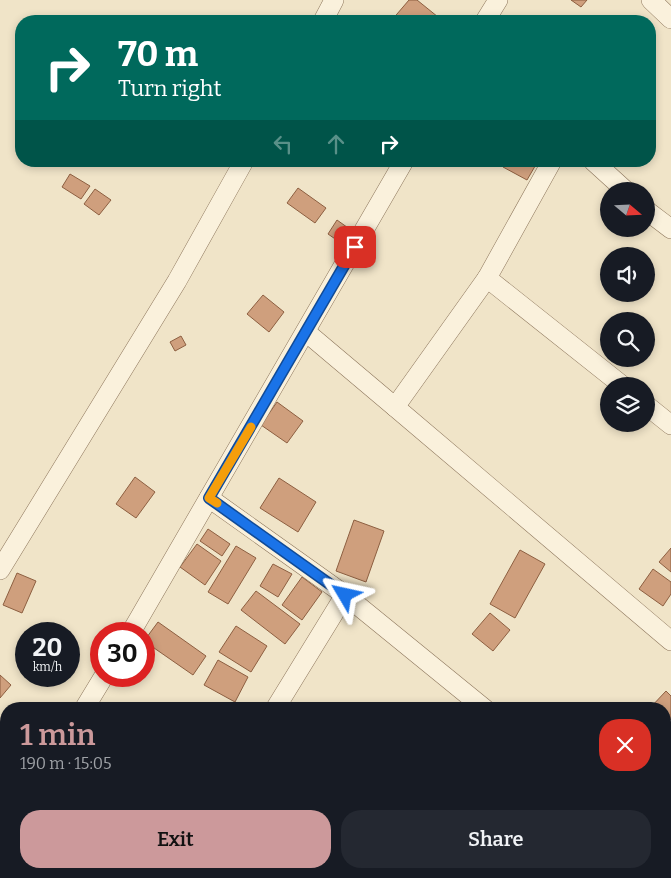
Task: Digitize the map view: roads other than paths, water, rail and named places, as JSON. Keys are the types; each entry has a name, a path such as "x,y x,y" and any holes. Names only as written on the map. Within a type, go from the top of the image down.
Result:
{"street":[{"path":"325,15 334,0"},
{"path":"489,15 498,0"},
{"path":"651,0 671,19"},
{"path":"0,570 177,281 241,167"},
{"path":"137,622 401,167"},
{"path":"396,407 487,278 549,167"},
{"path":"600,167 616,182"},
{"path":"655,217 671,229"},
{"path":"487,278 612,377"},
{"path":"306,332 671,641"},
{"path":"655,412 671,425"},
{"path":"209,498 345,595 476,702"},
{"path":"279,702 345,595"},
{"path":"88,702 97,687"}]}
